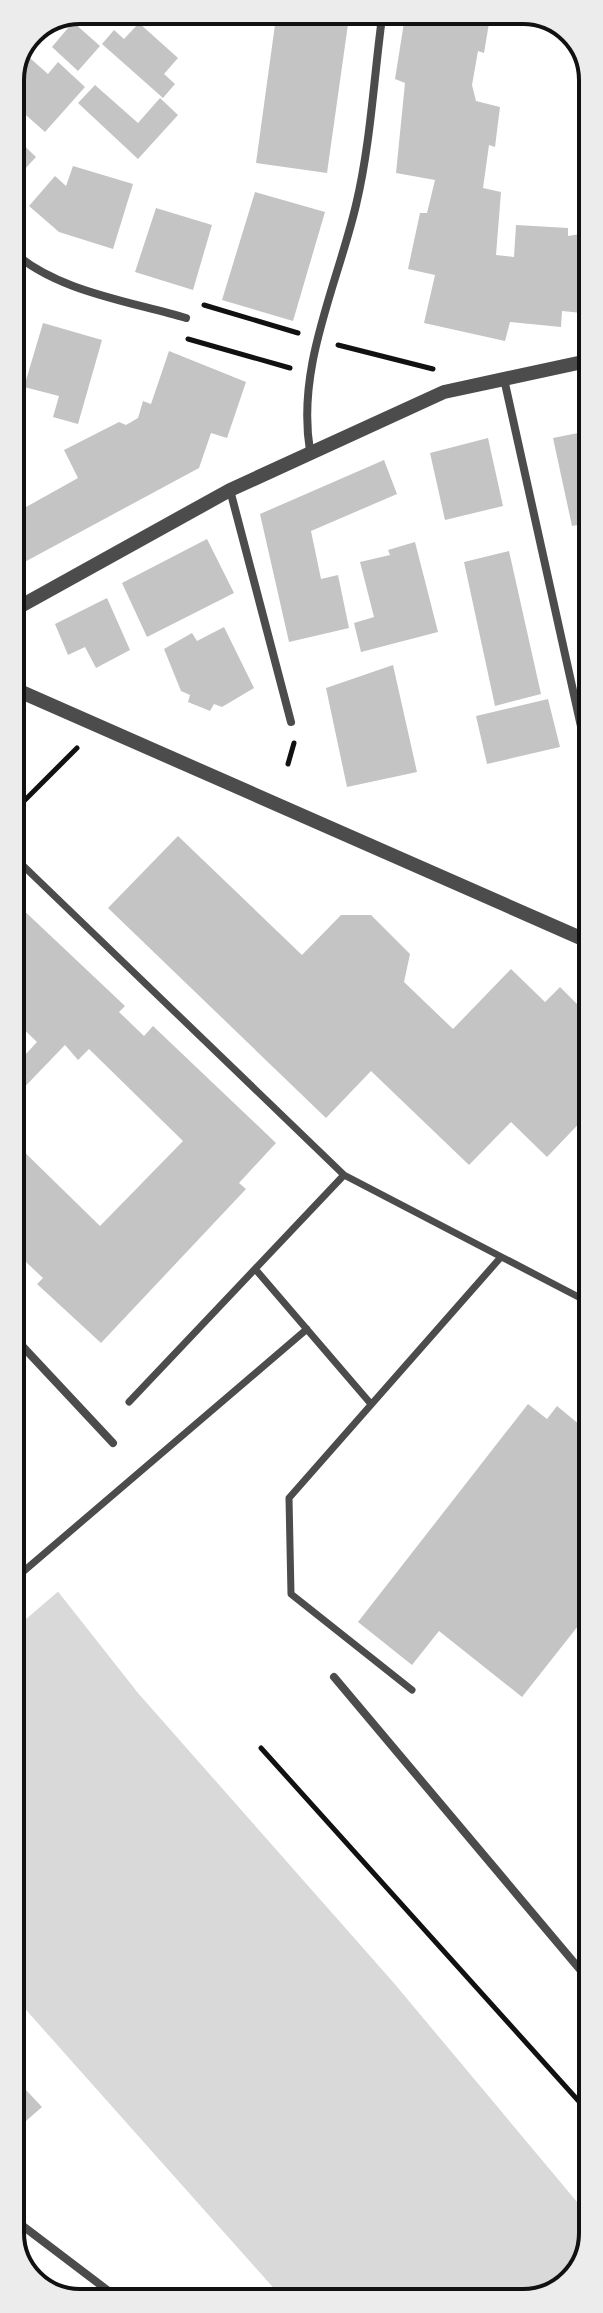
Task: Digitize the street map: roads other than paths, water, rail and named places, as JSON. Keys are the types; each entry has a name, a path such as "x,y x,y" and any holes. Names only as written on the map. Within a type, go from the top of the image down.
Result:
{"street":[{"path":"310,451 305,422 307,387 357,203 381,24"},
{"path":"24,262 50,277 186,318"},
{"path":"24,604 230,490 444,392 579,363"},
{"path":"503,378 579,718"},
{"path":"230,490 291,722"},
{"path":"24,693 579,937"},
{"path":"24,867 344,1175 579,1297"},
{"path":"129,1402 344,1175"},
{"path":"412,1690 291,1594 289,1498 501,1257"},
{"path":"256,1270 371,1404"},
{"path":"24,1571 307,1329"},
{"path":"24,1348 113,1443"},
{"path":"334,1677 579,1968"},
{"path":"24,2227 106,2289"}]}
